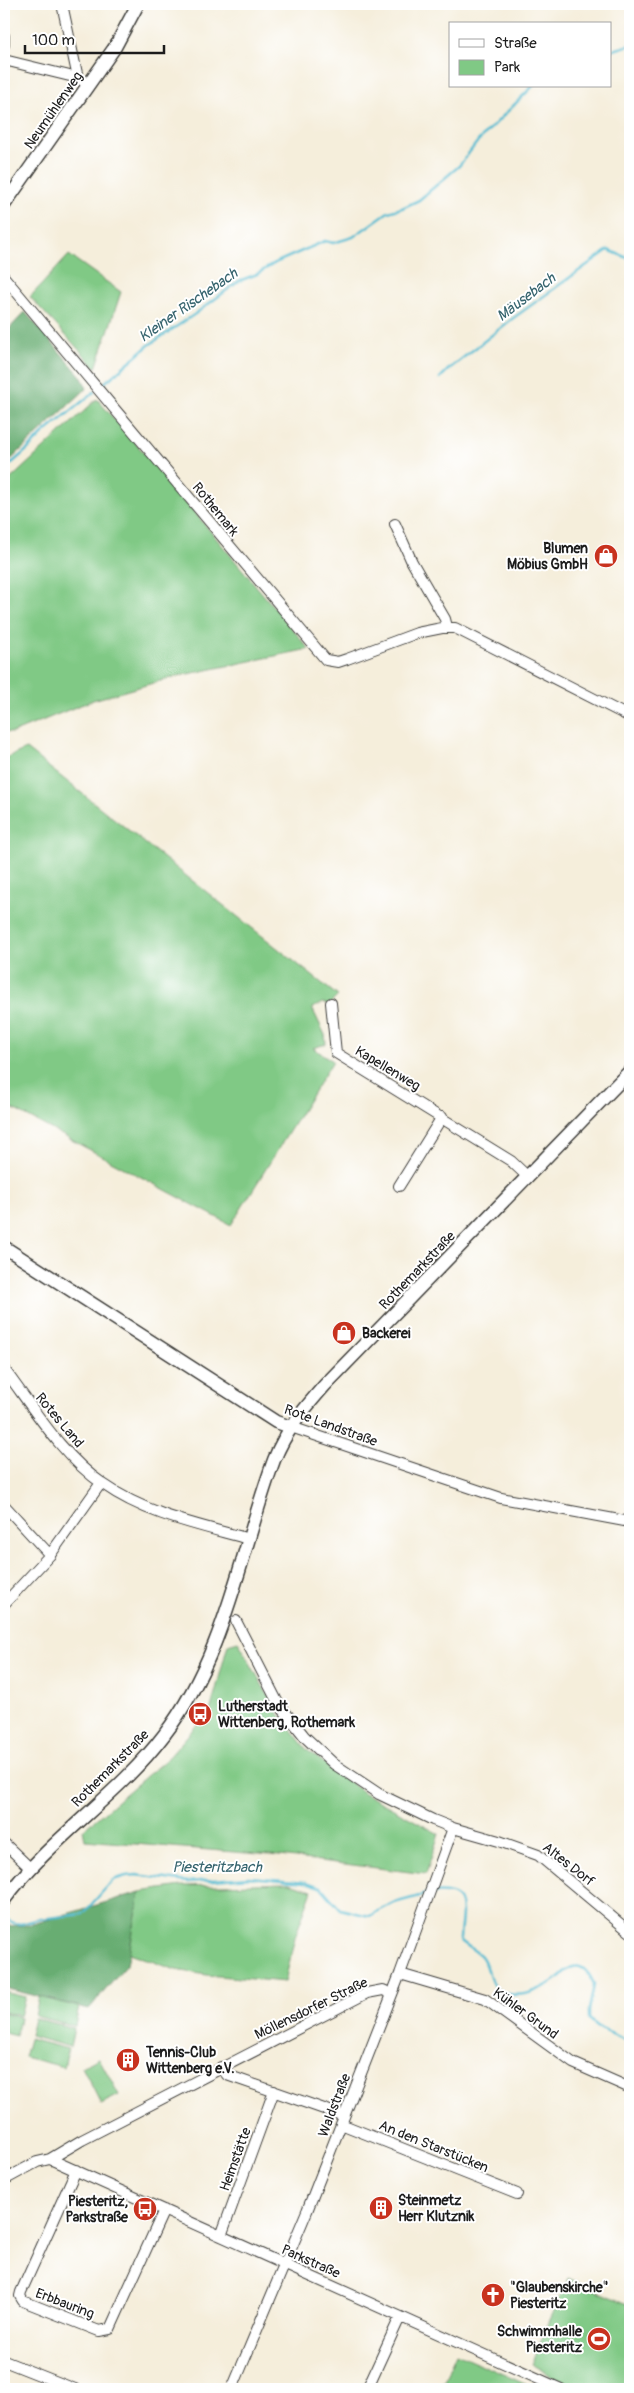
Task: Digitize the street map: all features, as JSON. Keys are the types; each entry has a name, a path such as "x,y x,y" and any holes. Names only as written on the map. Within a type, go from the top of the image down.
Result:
{"street":[{"path":"62,4 84,82"},
{"name":"Neumühlenweg","path":"4,205 84,82 122,36 138,4"},
{"path":"4,36 4,46"},
{"path":"4,60 84,82"},
{"name":"Rothemark","path":"4,277 254,578 326,660 338,662 347,660 417,633 447,627"},
{"path":"395,524 412,562 445,620 447,627 455,628 630,717"},
{"name":"Kapellenweg","path":"331,1003 336,1053 517,1165 528,1177"},
{"name":"Rothemarkstraße","path":"4,1900 30,1868 144,1759 184,1707 215,1647 274,1460 290,1427 325,1386 630,1071"},
{"path":"399,1186 442,1117"},
{"name":"Rote Landstraße","path":"4,1247 276,1422 501,1498 630,1522"},
{"name":"Rotes Land","path":"4,1370 56,1438 101,1483"},
{"path":"4,1604 50,1555 101,1483 169,1517 249,1539"},
{"path":"4,1505 33,1539 50,1555"},
{"path":"236,1621 272,1694 290,1720 317,1750 361,1784 453,1828"},
{"name":"Waldstraße","path":"232,2389 285,2265 343,2120 400,1974 453,1828"},
{"name":"Altes Dorf","path":"453,1828 514,1846 545,1859 630,1932"},
{"path":"4,1843 30,1868"},
{"name":"Kühler Grund","path":"400,1974 485,1999 573,2063 630,2088"},
{"name":"Möllensdorfer Straße","path":"4,2180 37,2162 50,2160 76,2143 367,1993 383,1990 392,1994"},
{"path":"221,2067 227,2075 274,2091 343,2120"},
{"name":"Heimstätte","path":"221,2236 274,2091"},
{"name":"An den Starstücken","path":"343,2120 517,2194"},
{"name":"Parkstraße","path":"50,2160 76,2170 561,2389"},
{"name":"Erbbauring","path":"76,2170 21,2292 20,2296 23,2301 99,2331 110,2329 164,2210"},
{"path":"367,2389 400,2316"},
{"path":"4,2361 54,2385 74,2389"}],"green space":[{"path":"69,255 121,292 96,368 30,297"},
{"path":"25,312 81,376 87,388 4,466 4,334"},
{"path":"97,399 309,649 178,676 93,700 12,733 4,732 4,485"},
{"path":"26,749 338,996 329,1005 323,1003 312,1008 325,1035 326,1044 313,1048 333,1061 231,1225 4,1104 4,759"},
{"path":"238,1641 276,1710 307,1750 364,1793 439,1834 426,1874 271,1855 85,1840 83,1830 170,1756 211,1708 228,1644"},
{"path":"289,1883 312,1890 295,1937 285,1982 207,1975 176,1970 129,1953 140,1892 182,1886"},
{"path":"140,1892 127,1965 89,2009 4,1988 4,1926 30,1925"},
{"path":"4,1992 25,1997 20,2016 4,2012"},
{"path":"39,1997 79,2007 75,2026 35,2016"},
{"path":"4,2013 20,2018 16,2036 4,2033"},
{"path":"34,2018 74,2028 70,2047 30,2036"},
{"path":"29,2039 68,2049 64,2067 24,2057"},
{"path":"99,2058 119,2095 101,2104 82,2067"},
{"path":"568,2278 630,2305 630,2389 581,2389 557,2379 531,2364"},
{"path":"456,2353 536,2389 440,2389"}],"waterway":[{"name":"Kleiner Rischebach","path":"612,50 630,45"},
{"name":"Kleiner Rischebach","path":"102,385 149,345 239,281 325,241 333,243 353,237 388,212 419,200 459,166 478,141 531,88"},
{"name":"Mäusebach","path":"440,378 512,319 608,250 630,259"},
{"name":"Kleiner Rischebach","path":"4,470 44,433 94,392"},
{"name":"Piesteritzbach","path":"4,1918 21,1924 40,1919 83,1914 113,1880 137,1875 188,1882 249,1877 306,1882 321,1887 340,1909 369,1916 394,1903 427,1894"},
{"name":"Piesteritzbach","path":"432,1893 445,1893 454,1895 459,1899 462,1913 460,1940 481,1956 495,1987 511,1995 525,1994 552,1982 566,1970 580,1967 589,1975 594,1985 589,2019 601,2029 630,2042"}],"place":[{"name":"Blumen Möbius GmbH","path":"606,556"},
{"name":"Backerei","path":"344,1333"},
{"name":"Lutherstadt Wittenberg, Rothemark","path":"200,1714"},
{"name":"Tennis-Club Wittenberg e.V.","path":"128,2060"},
{"name":"Steinmetz Herr Klutznik","path":"381,2208"},
{"name":"Piesteritz, Parkstraße","path":"145,2209"},
{"name":"\"Glaubenskirche\" Piesteritz","path":"493,2295"},
{"name":"Schwimmhalle Piesteritz","path":"599,2339"}]}
